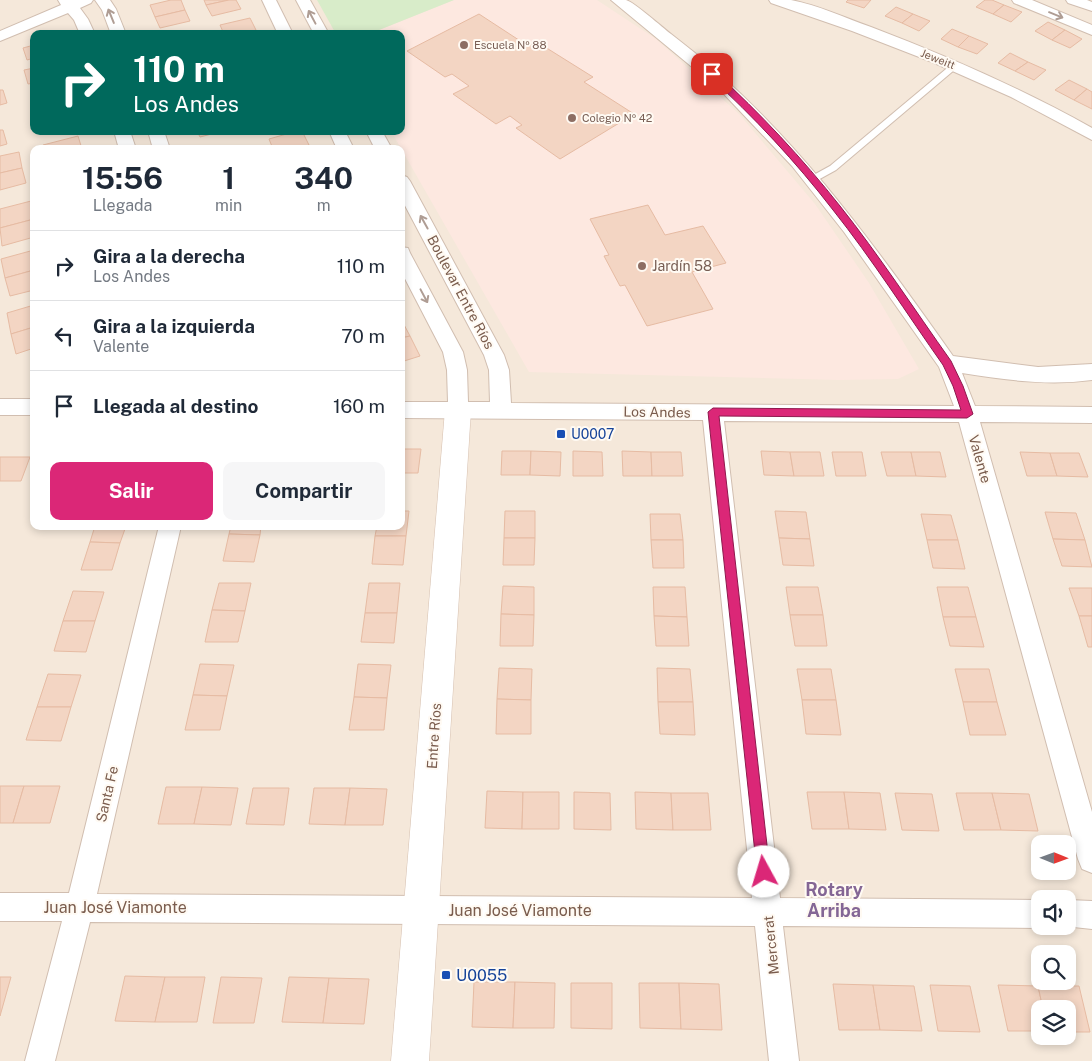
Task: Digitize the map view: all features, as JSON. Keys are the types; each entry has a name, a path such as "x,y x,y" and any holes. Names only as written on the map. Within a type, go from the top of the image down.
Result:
{"street":[{"path":"0,36 67,3 86,0"},
{"path":"102,0 108,8 116,30"},
{"path":"268,0 284,30"},
{"path":"303,0 320,30"},
{"name":"Valente","path":"618,0 712,74 741,100 813,179 837,208 947,363 958,386 967,414 1092,859"},
{"name":"Jeweitt","path":"776,0 833,19 955,66 1029,100 1092,136"},
{"path":"1019,0 1092,30"},
{"path":"1073,0 1092,7"},
{"path":"67,3 81,19 86,30"},
{"name":"Boulevar Entre Ríos","path":"405,188 494,356 499,370 501,410"},
{"path":"405,261 453,352 457,370 458,410"},
{"path":"947,363 1033,376 1063,376 1092,372"},
{"path":"0,407 30,407"},
{"name":"Los Andes","path":"405,410 1092,415"},
{"name":"Entre Ríos","path":"410,1061 458,410"},
{"name":"Mercerat","path":"713,412 784,1061"},
{"name":"Santa Fe","path":"40,1061 80,907 169,530"},
{"name":"Juan José Viamonte","path":"0,907 1031,914"},
{"path":"1076,914 1092,915"}],"lane":[{"path":"813,179 833,168 955,66"}],"shaded area":[{"path":"0,0 1092,0 1092,1061 0,1061"},
{"path":"454,0 597,0 656,39 739,114 815,204 869,283 919,369 898,379 839,380 529,372 405,155 405,145 399,145 393,135 405,135 405,30 379,30"}],"green space":[{"path":"317,0 454,0 379,30 334,30"}],"building":[{"path":"171,0 181,0 185,10 155,17 150,5"},
{"path":"204,0 229,0 206,5"},
{"path":"236,0 241,9 212,16 206,5"},
{"path":"848,0 871,0 864,8 846,2"},
{"path":"985,0 992,0 1004,5 993,14 976,7"},
{"path":"1004,5 1022,12 1011,22 993,14"},
{"path":"896,7 913,14 902,23 885,16"},
{"path":"185,10 190,21 160,28 155,17"},
{"path":"479,14 528,46 537,42 593,77 584,82 634,114 560,159 516,128 522,125 510,116 496,124 453,94 469,86 452,74 445,77 407,51"},
{"path":"913,14 930,21 919,31 902,23"},
{"path":"250,18 256,30 222,30 220,25"},
{"path":"1048,22 1065,30 1052,40 1035,31"},
{"path":"952,29 969,36 958,47 941,39"},
{"path":"1065,30 1082,39 1070,48 1052,40"},
{"path":"969,36 988,44 977,54 958,47"},
{"path":"30,46 30,59 27,60 23,48"},
{"path":"1010,53 1028,62 1015,71 998,63"},
{"path":"1028,62 1046,70 1034,80 1015,71"},
{"path":"30,69 30,84 28,84 24,70"},
{"path":"1069,80 1087,89 1074,100 1055,90"},
{"path":"1087,89 1092,92 1092,109 1074,100"},
{"path":"0,90 3,90 7,103 0,105"},
{"path":"0,130 3,130 7,144 0,146"},
{"path":"283,135 304,135 309,145 271,145 269,139"},
{"path":"78,136 81,145 43,145"},
{"path":"19,152 22,168 0,173 0,156"},
{"path":"22,168 26,183 0,190 0,173"},
{"path":"30,201 30,220 0,228 0,209"},
{"path":"648,205 665,235 703,226 726,263 692,272 713,309 647,326 625,285 620,286 604,256 609,255 590,219"},
{"path":"30,220 30,238 2,246 0,228"},
{"path":"30,251 30,271 5,278 1,259"},
{"path":"30,271 30,291 10,296 5,278"},
{"path":"30,306 30,328 11,334 7,313"},
{"path":"405,327 410,336 405,337"},
{"path":"30,328 30,349 16,354 11,334"},
{"path":"410,336 420,356 405,361 405,337"},
{"path":"405,449 421,449 418,473 405,473"},
{"path":"502,451 531,451 530,475 501,475"},
{"path":"531,451 561,452 560,476 530,475"},
{"path":"573,451 602,452 603,476 573,476"},
{"path":"622,451 651,452 652,476 623,476"},
{"path":"761,451 790,452 794,476 764,475"},
{"path":"651,452 681,452 683,476 652,476"},
{"path":"790,452 820,452 824,476 794,476"},
{"path":"832,452 862,452 866,476 836,476"},
{"path":"881,452 911,452 916,476 887,476"},
{"path":"911,452 940,452 946,477 916,476"},
{"path":"1020,452 1050,453 1057,476 1027,476"},
{"path":"1050,453 1079,453 1088,477 1057,476"},
{"path":"0,457 30,457 21,481 0,481"},
{"path":"405,511 409,511 406,536 375,536 376,530 405,530"},
{"path":"505,511 535,511 535,538 504,538"},
{"path":"775,511 806,512 810,539 779,538"},
{"path":"1045,512 1076,513 1085,540 1053,539"},
{"path":"650,514 680,514 683,540 651,540"},
{"path":"921,514 951,515 958,540 927,540"},
{"path":"94,530 125,530 120,543 90,542"},
{"path":"230,530 261,530 260,535 229,534"},
{"path":"229,534 260,535 254,562 223,561"},
{"path":"375,536 406,536 403,565 372,564"},
{"path":"504,538 535,538 534,565 503,565"},
{"path":"779,538 810,539 814,566 783,565"},
{"path":"1053,539 1085,540 1092,567 1062,566"},
{"path":"651,540 683,540 684,568 653,568"},
{"path":"927,540 958,540 965,569 933,568"},
{"path":"90,542 120,543 112,570 81,570"},
{"path":"219,583 251,583 245,611 212,610"},
{"path":"369,583 400,583 397,613 365,613"},
{"path":"503,586 534,587 534,615 501,614"},
{"path":"653,587 685,587 687,617 654,616"},
{"path":"786,587 818,587 823,615 790,615"},
{"path":"937,587 968,587 976,617 943,617"},
{"path":"1069,588 1092,588 1092,616 1079,616"},
{"path":"73,591 104,592 95,621 63,621"},
{"path":"212,610 245,611 238,642 205,642"},
{"path":"365,613 397,613 394,643 361,642"},
{"path":"501,614 534,615 533,646 500,646"},
{"path":"790,615 823,615 827,646 795,646"},
{"path":"654,616 687,617 689,646 656,646"},
{"path":"1079,616 1092,616 1092,647 1088,647"},
{"path":"943,617 976,617 984,647 950,646"},
{"path":"63,621 95,621 86,652 54,651"},
{"path":"200,664 234,665 227,696 193,695"},
{"path":"358,664 391,665 387,698 354,697"},
{"path":"499,668 532,669 531,700 497,699"},
{"path":"657,668 690,669 693,702 658,702"},
{"path":"797,669 831,669 836,700 802,700"},
{"path":"955,669 989,669 997,702 963,702"},
{"path":"48,674 81,675 71,707 37,707"},
{"path":"193,695 227,696 220,730 185,730"},
{"path":"354,697 387,698 384,730 349,730"},
{"path":"497,699 531,700 531,734 496,734"},
{"path":"802,700 836,700 841,735 806,734"},
{"path":"658,702 693,702 695,735 660,734"},
{"path":"963,702 997,702 1006,735 970,735"},
{"path":"37,707 71,707 61,741 26,740"},
{"path":"0,786 24,786 13,823 0,823"},
{"path":"24,786 60,786 50,823 13,823"},
{"path":"166,787 202,787 194,824 158,824"},
{"path":"202,787 238,788 231,825 194,824"},
{"path":"253,788 289,788 284,825 246,824"},
{"path":"314,788 350,788 345,825 309,824"},
{"path":"350,788 387,789 383,825 345,825"},
{"path":"487,791 523,792 522,829 485,828"},
{"path":"523,792 559,792 559,829 522,829"},
{"path":"574,792 610,793 611,830 574,829"},
{"path":"635,792 671,793 673,830 636,829"},
{"path":"807,792 844,792 849,829 812,829"},
{"path":"844,792 880,793 886,830 849,829"},
{"path":"671,793 708,793 711,830 673,830"},
{"path":"895,793 932,794 939,831 902,830"},
{"path":"956,793 992,793 1001,830 964,830"},
{"path":"992,793 1029,794 1038,831 1001,830"},
{"path":"125,976 165,977 155,1022 115,1021"},
{"path":"0,977 11,977 0,1016"},
{"path":"165,977 205,977 197,1022 155,1022"},
{"path":"221,977 262,978 254,1023 213,1023"},
{"path":"289,977 329,978 323,1023 282,1022"},
{"path":"329,978 369,979 364,1024 323,1023"},
{"path":"474,982 515,982 513,1028 472,1027"},
{"path":"515,982 555,983 554,1028 513,1028"},
{"path":"571,983 612,983 612,1029 571,1028"},
{"path":"639,983 679,983 681,1029 640,1028"},
{"path":"679,983 719,984 722,1030 681,1029"},
{"path":"833,984 873,985 880,1030 839,1030"},
{"path":"873,985 914,986 922,1031 880,1030"},
{"path":"930,985 970,986 980,1032 938,1031"},
{"path":"998,985 1031,986 1031,990 1039,990 1041,1000 1031,1000 1031,1031 1008,1031"},
{"path":"1076,986 1079,986 1090,1032 1076,1032 1076,1000 1041,1000 1039,990 1076,990"}],"place":[{"name":"Escuela Nº 88","path":"464,45"},
{"name":"Colegio Nº 42","path":"572,118"},
{"name":"Jardín 58","path":"642,266"},
{"name":"U0007","path":"561,434"},
{"name":"U0055","path":"446,975"}],"district":[{"name":"Rotary Arriba","path":"834,900"}],"route":[{"path":"712,74 741,100 776,136 837,208 947,363 958,386 967,414 713,412 764,872"}]}
